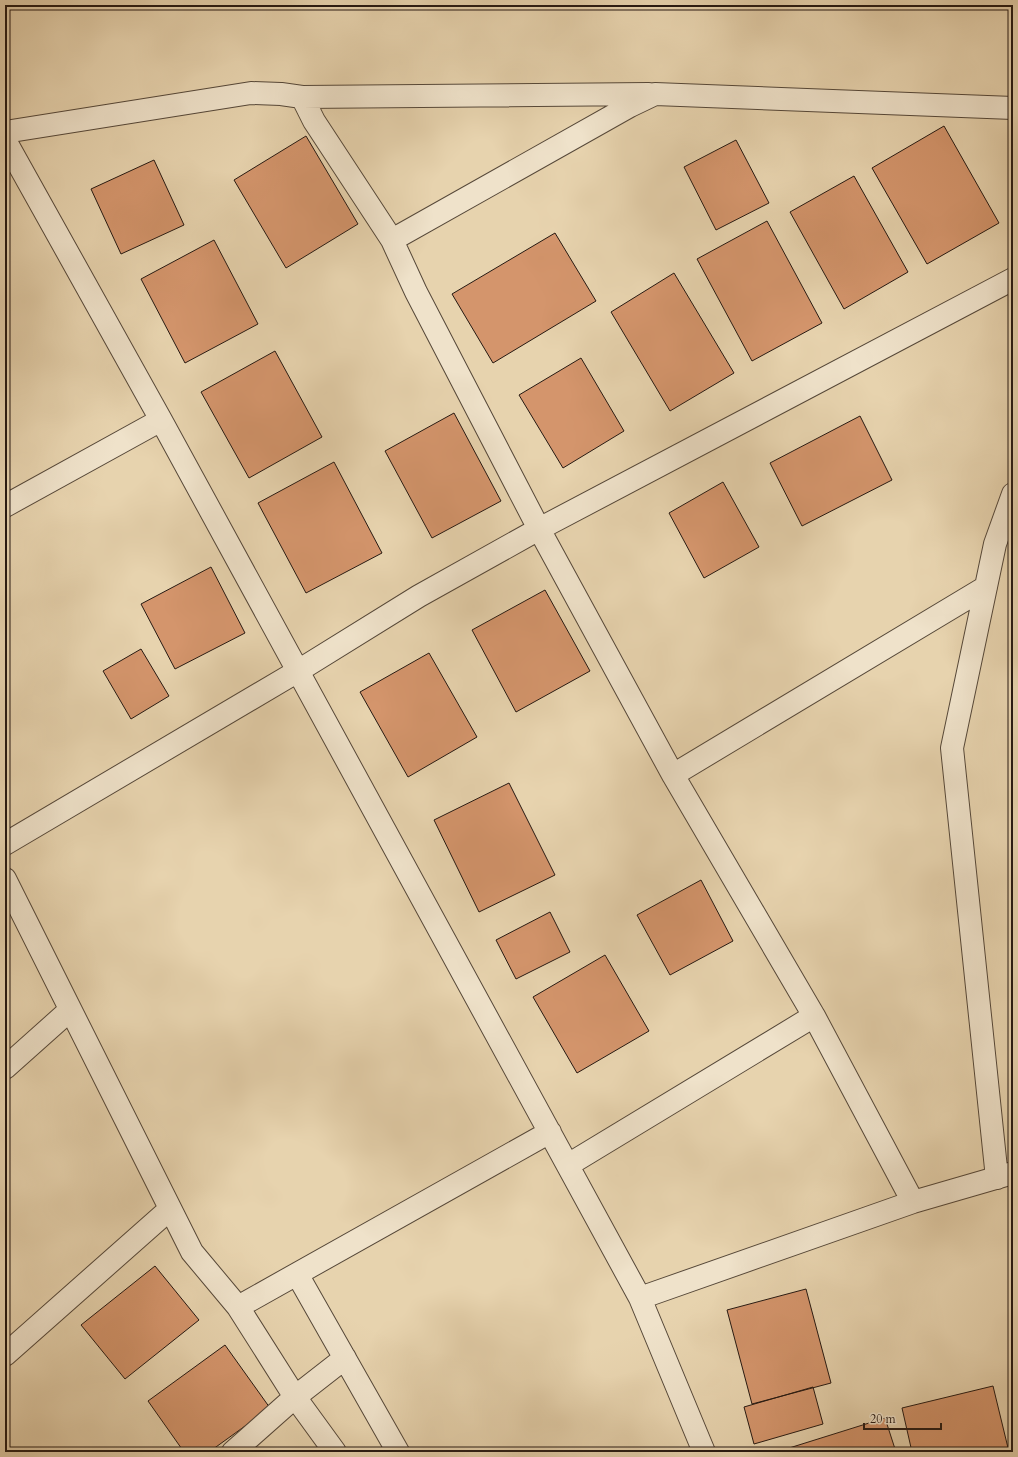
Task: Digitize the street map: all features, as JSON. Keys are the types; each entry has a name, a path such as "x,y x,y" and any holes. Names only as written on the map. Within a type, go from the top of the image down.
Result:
{"street":[{"path":"5,132 251,93 281,94 302,97 655,94 1013,108"},
{"path":"392,240 630,106 655,94"},
{"path":"302,97 314,121 392,240 416,292 538,529 673,775 814,1016 913,1202"},
{"path":"5,140 161,420 640,1298 704,1452"},
{"path":"5,844 298,671 419,596 538,529 1013,279"},
{"path":"5,506 161,420"},
{"path":"640,1298 913,1202 1005,1175 952,748 995,544 1013,494"},
{"path":"673,775 986,587"},
{"path":"5,879 192,1252 238,1307 295,1397 335,1452"},
{"path":"5,1068 70,1010"},
{"path":"568,1165 814,1016"},
{"path":"238,1307 550,1132"},
{"path":"5,1355 170,1208"},
{"path":"297,1274 398,1452"},
{"path":"233,1452 295,1397 344,1358"}],"building":[{"path":"944,126 999,223 927,264 872,168"},
{"path":"306,136 358,224 286,268 234,180"},
{"path":"736,140 769,203 716,230 684,167"},
{"path":"154,160 184,225 121,254 91,189"},
{"path":"854,176 908,272 844,309 790,212"},
{"path":"767,221 822,323 752,361 697,259"},
{"path":"555,233 596,301 493,363 452,294"},
{"path":"214,240 258,324 185,363 141,279"},
{"path":"674,273 734,373 670,411 611,312"},
{"path":"275,351 322,437 249,478 201,392"},
{"path":"581,358 624,431 563,468 519,395"},
{"path":"454,413 501,501 432,538 385,451"},
{"path":"860,416 892,480 802,526 770,463"},
{"path":"334,462 382,553 306,593 258,503"},
{"path":"723,482 759,547 704,578 669,513"},
{"path":"211,567 245,633 175,669 141,604"},
{"path":"545,590 590,671 516,712 472,630"},
{"path":"141,649 169,696 131,719 103,671"},
{"path":"429,653 477,737 408,777 360,692"},
{"path":"509,783 555,875 479,912 434,820"},
{"path":"701,880 733,941 670,975 637,915"},
{"path":"550,912 570,952 516,979 496,940"},
{"path":"605,955 649,1031 577,1073 533,997"},
{"path":"155,1266 199,1320 125,1379 81,1325"},
{"path":"806,1289 831,1383 752,1404 727,1310"},
{"path":"225,1345 270,1408 209,1452 184,1452 148,1401"},
{"path":"993,1386 1009,1452 912,1452 902,1408"},
{"path":"813,1387 823,1424 754,1444 744,1407"},
{"path":"885,1418 896,1452 787,1452 786,1449"}]}
